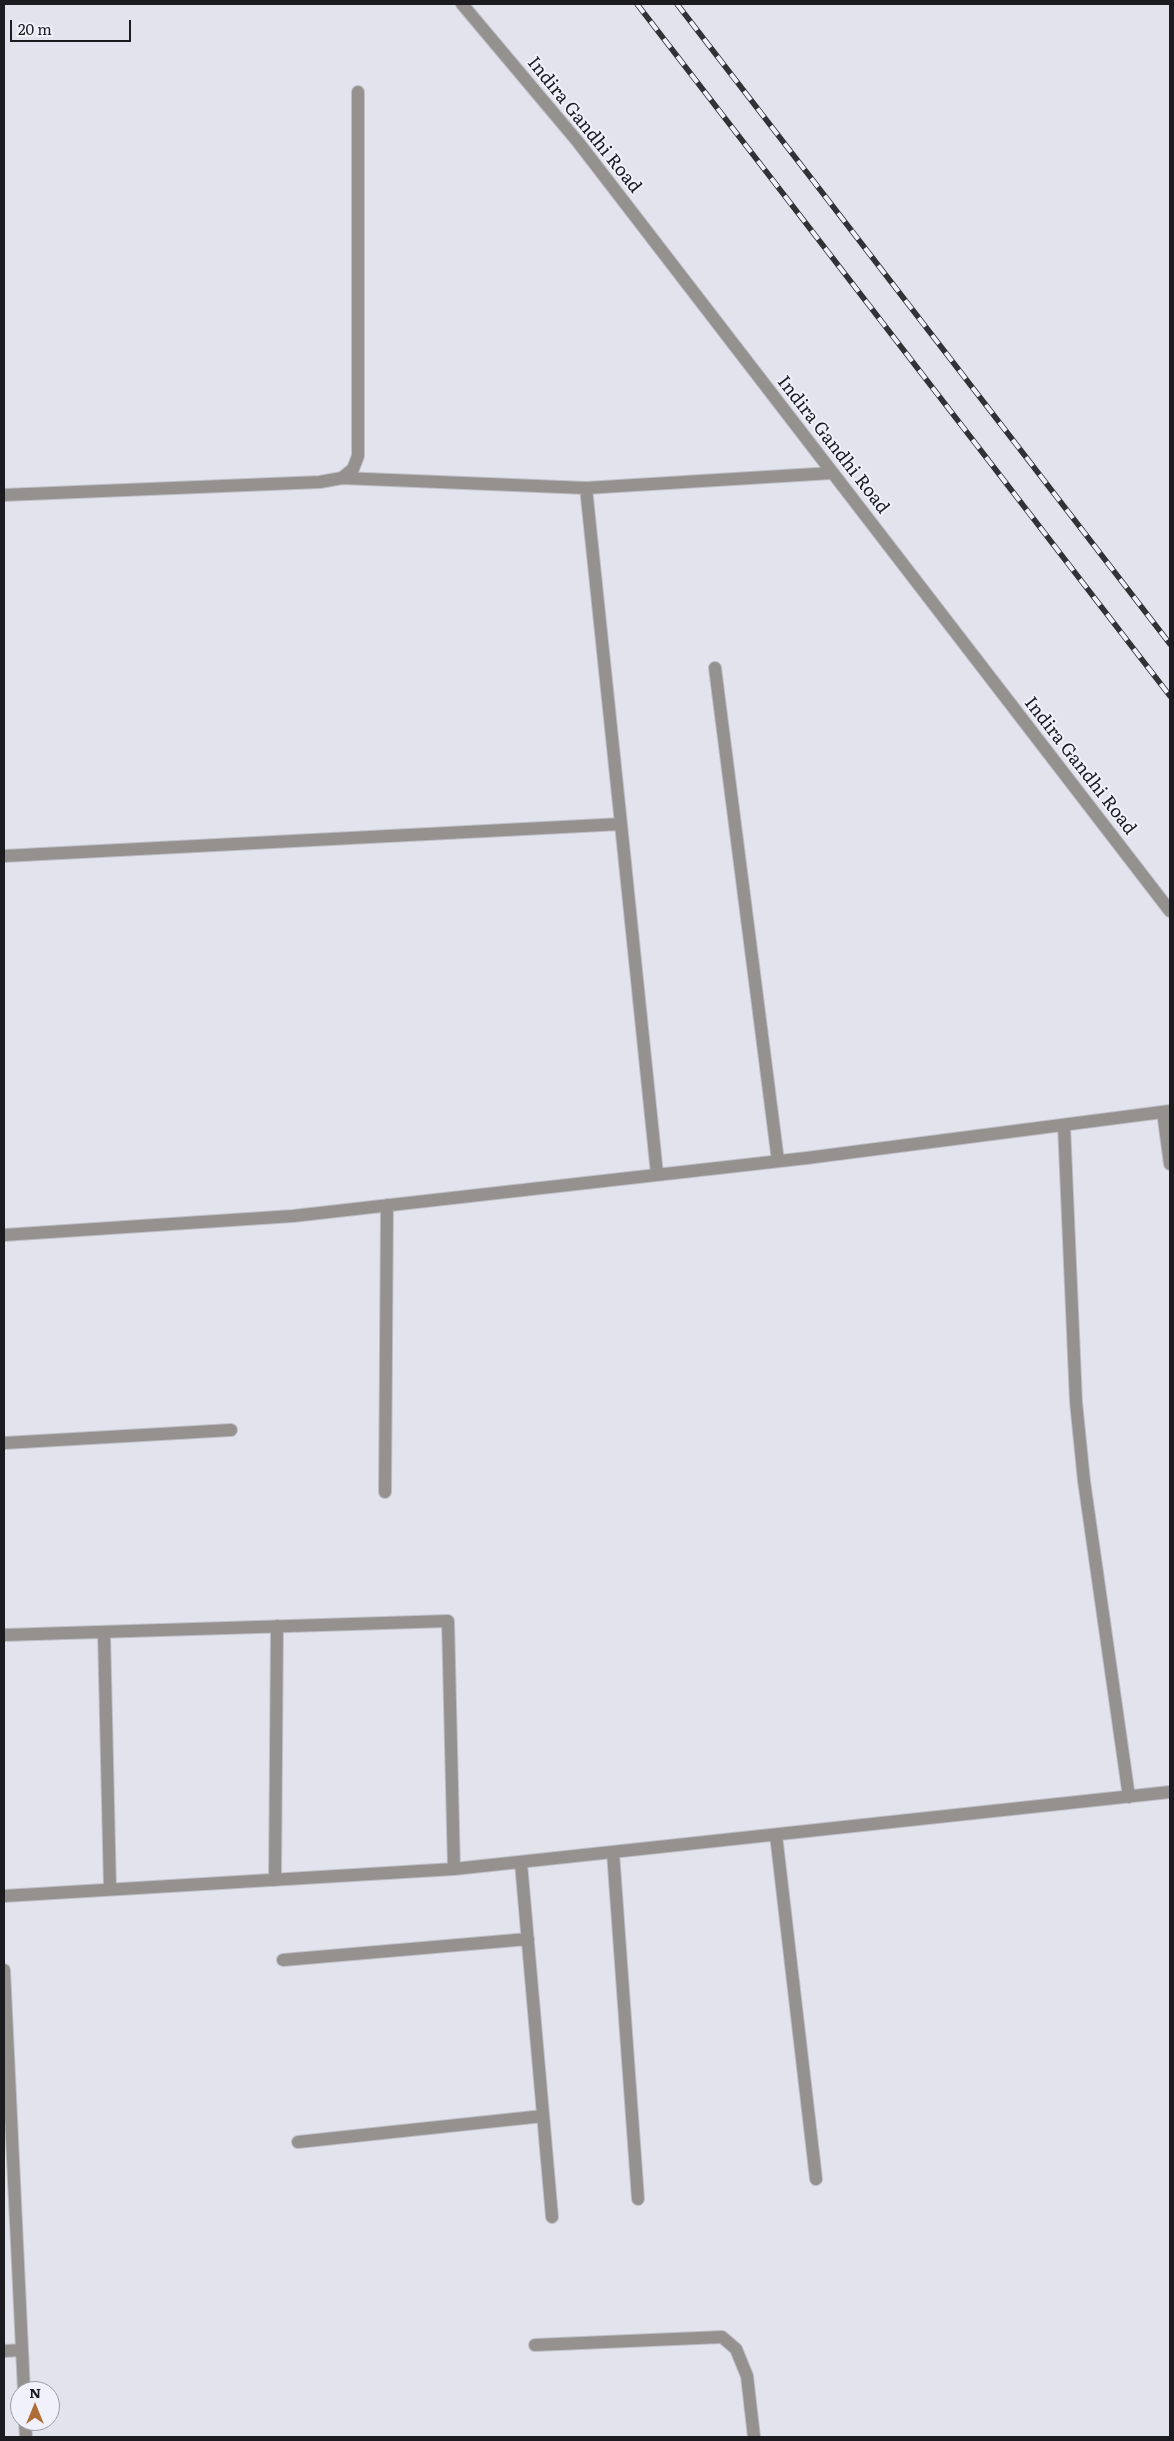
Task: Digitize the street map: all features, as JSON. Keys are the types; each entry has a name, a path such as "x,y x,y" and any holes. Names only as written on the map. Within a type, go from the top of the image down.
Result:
{"street":[{"name":"Indira Gandhi Road","path":"462,4 578,142 1170,911"},
{"path":"342,478 354,469 358,456 358,92"},
{"path":"4,495 320,482 342,478 586,488 832,473"},
{"path":"586,488 657,1174"},
{"path":"715,668 778,1161"},
{"path":"4,856 622,824"},
{"path":"4,1235 294,1216 778,1161 1166,1112 1170,1164"},
{"path":"1064,1125 1076,1402 1084,1481 1130,1797"},
{"path":"385,1492 386,1205"},
{"path":"4,1443 231,1430"},
{"path":"4,1635 448,1621 454,1869"},
{"path":"275,1880 277,1626"},
{"path":"104,1632 110,1890"},
{"path":"4,1896 454,1869 1170,1792"},
{"path":"776,1835 816,2179"},
{"path":"613,1852 638,2199"},
{"path":"521,1862 552,2217"},
{"path":"283,1960 528,1939"},
{"path":"4,1970 9,2179 24,2381"},
{"path":"298,2142 543,2116"},
{"path":"535,2345 722,2337 736,2349 747,2376 754,2437"},
{"path":"4,2351 22,2350"}],"railway":[{"path":"637,4 1170,696"},
{"path":"677,4 1170,644"}]}
